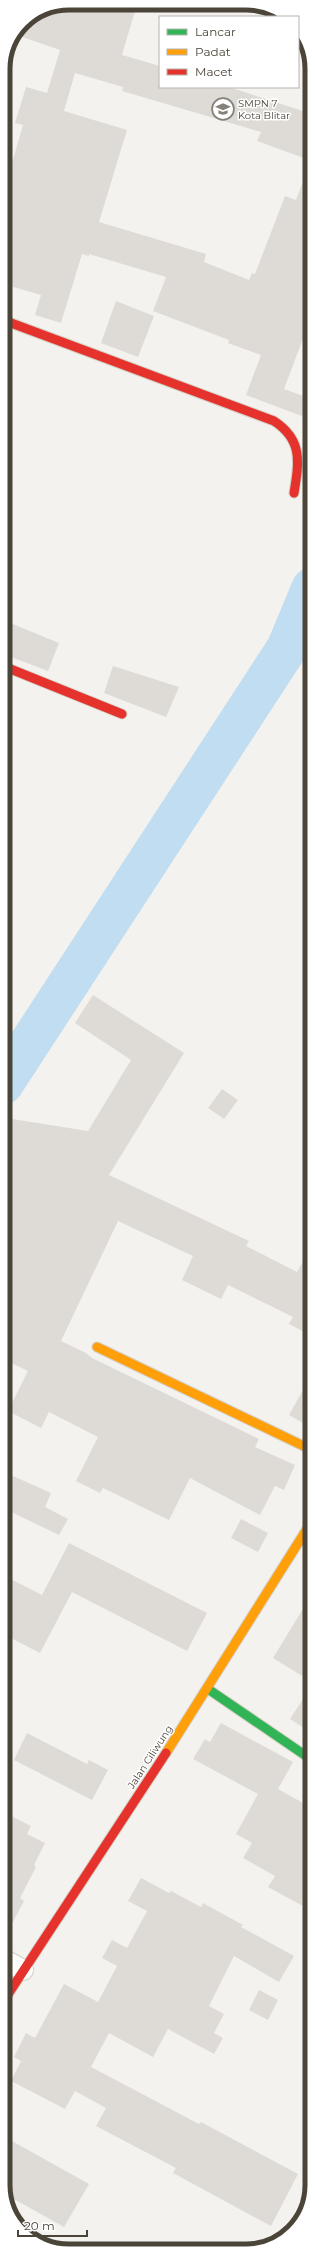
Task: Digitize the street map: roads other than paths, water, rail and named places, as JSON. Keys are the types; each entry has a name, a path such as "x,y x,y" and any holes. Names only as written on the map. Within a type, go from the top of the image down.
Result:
{"street":[{"path":"10,323 267,418 286,427 298,448 299,464 294,493"},
{"path":"10,669 122,714"},
{"path":"97,1346 305,1447"},
{"name":"Jalan Ciliwung","path":"10,1991 208,1689 305,1532"},
{"path":"208,1689 305,1755"},
{"path":"10,1963 23,1970"}],"waterway":[{"path":"10,1073 287,648 305,605"}],"place":[{"name":"SMPN 7 Kota Blitar","path":"223,109"}]}
